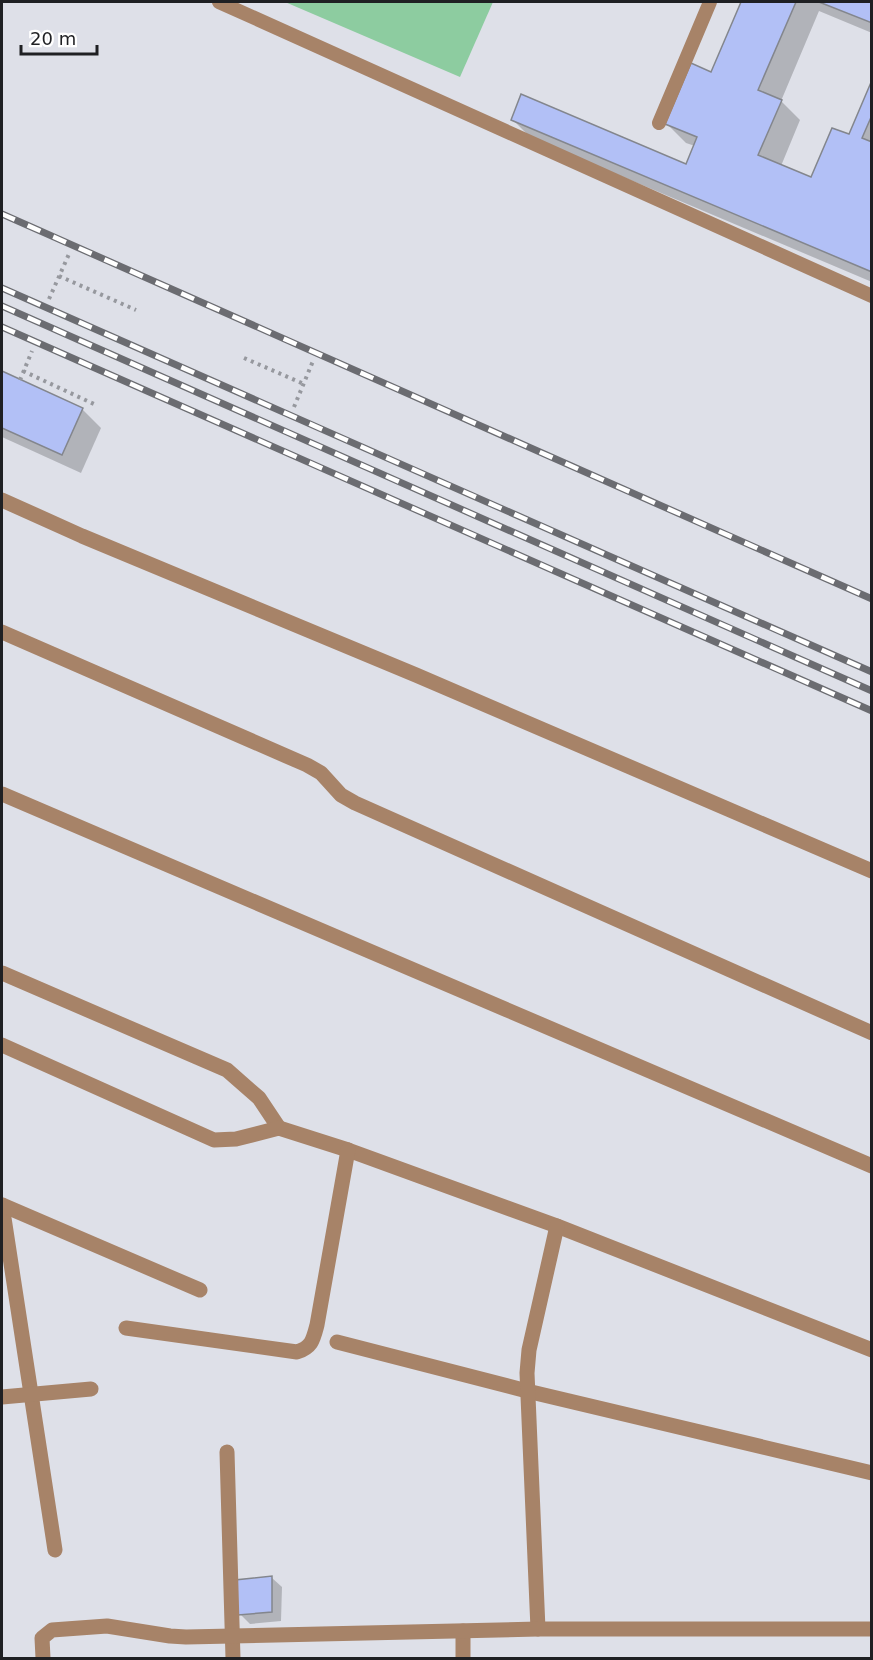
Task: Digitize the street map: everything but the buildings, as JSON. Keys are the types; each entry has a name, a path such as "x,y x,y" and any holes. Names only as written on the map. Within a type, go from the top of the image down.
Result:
{"street":[{"path":"2,500 72,532 416,675 872,871"},
{"path":"2,632 307,765 321,773 342,795 355,803 872,1033"},
{"path":"2,794 872,1166"},
{"path":"2,973 227,1070 259,1098 279,1128"},
{"path":"2,1045 214,1140 236,1139 279,1128 348,1150 557,1226 872,1350"},
{"path":"126,1328 297,1352 307,1348 314,1339 317,1325 348,1150"},
{"path":"2,1205 200,1290"},
{"path":"2,1205 33,1393 55,1550"},
{"path":"538,1629 527,1391 529,1350 557,1226"},
{"path":"337,1342 527,1391 872,1473"},
{"path":"2,1397 91,1389"},
{"path":"226,1452 233,1659"},
{"path":"43,1659 42,1638 46,1633 52,1630 107,1626 170,1636 538,1629 872,1629"},
{"path":"463,1631 463,1659"}],"lane":[{"path":"219,2 872,296"},
{"path":"660,123 710,2"}],"path":[{"path":"49,299 69,254"},
{"path":"59,276 136,310"},
{"path":"20,380 32,351"},
{"path":"244,358 304,384"},
{"path":"294,407 313,361"},
{"path":"23,371 96,405"}],"green space":[{"path":"285,2 493,2 460,77"}],"railway":[{"path":"2,214 872,599"},
{"path":"2,288 872,672"},
{"path":"2,306 872,691"},
{"path":"2,327 872,711"}]}
